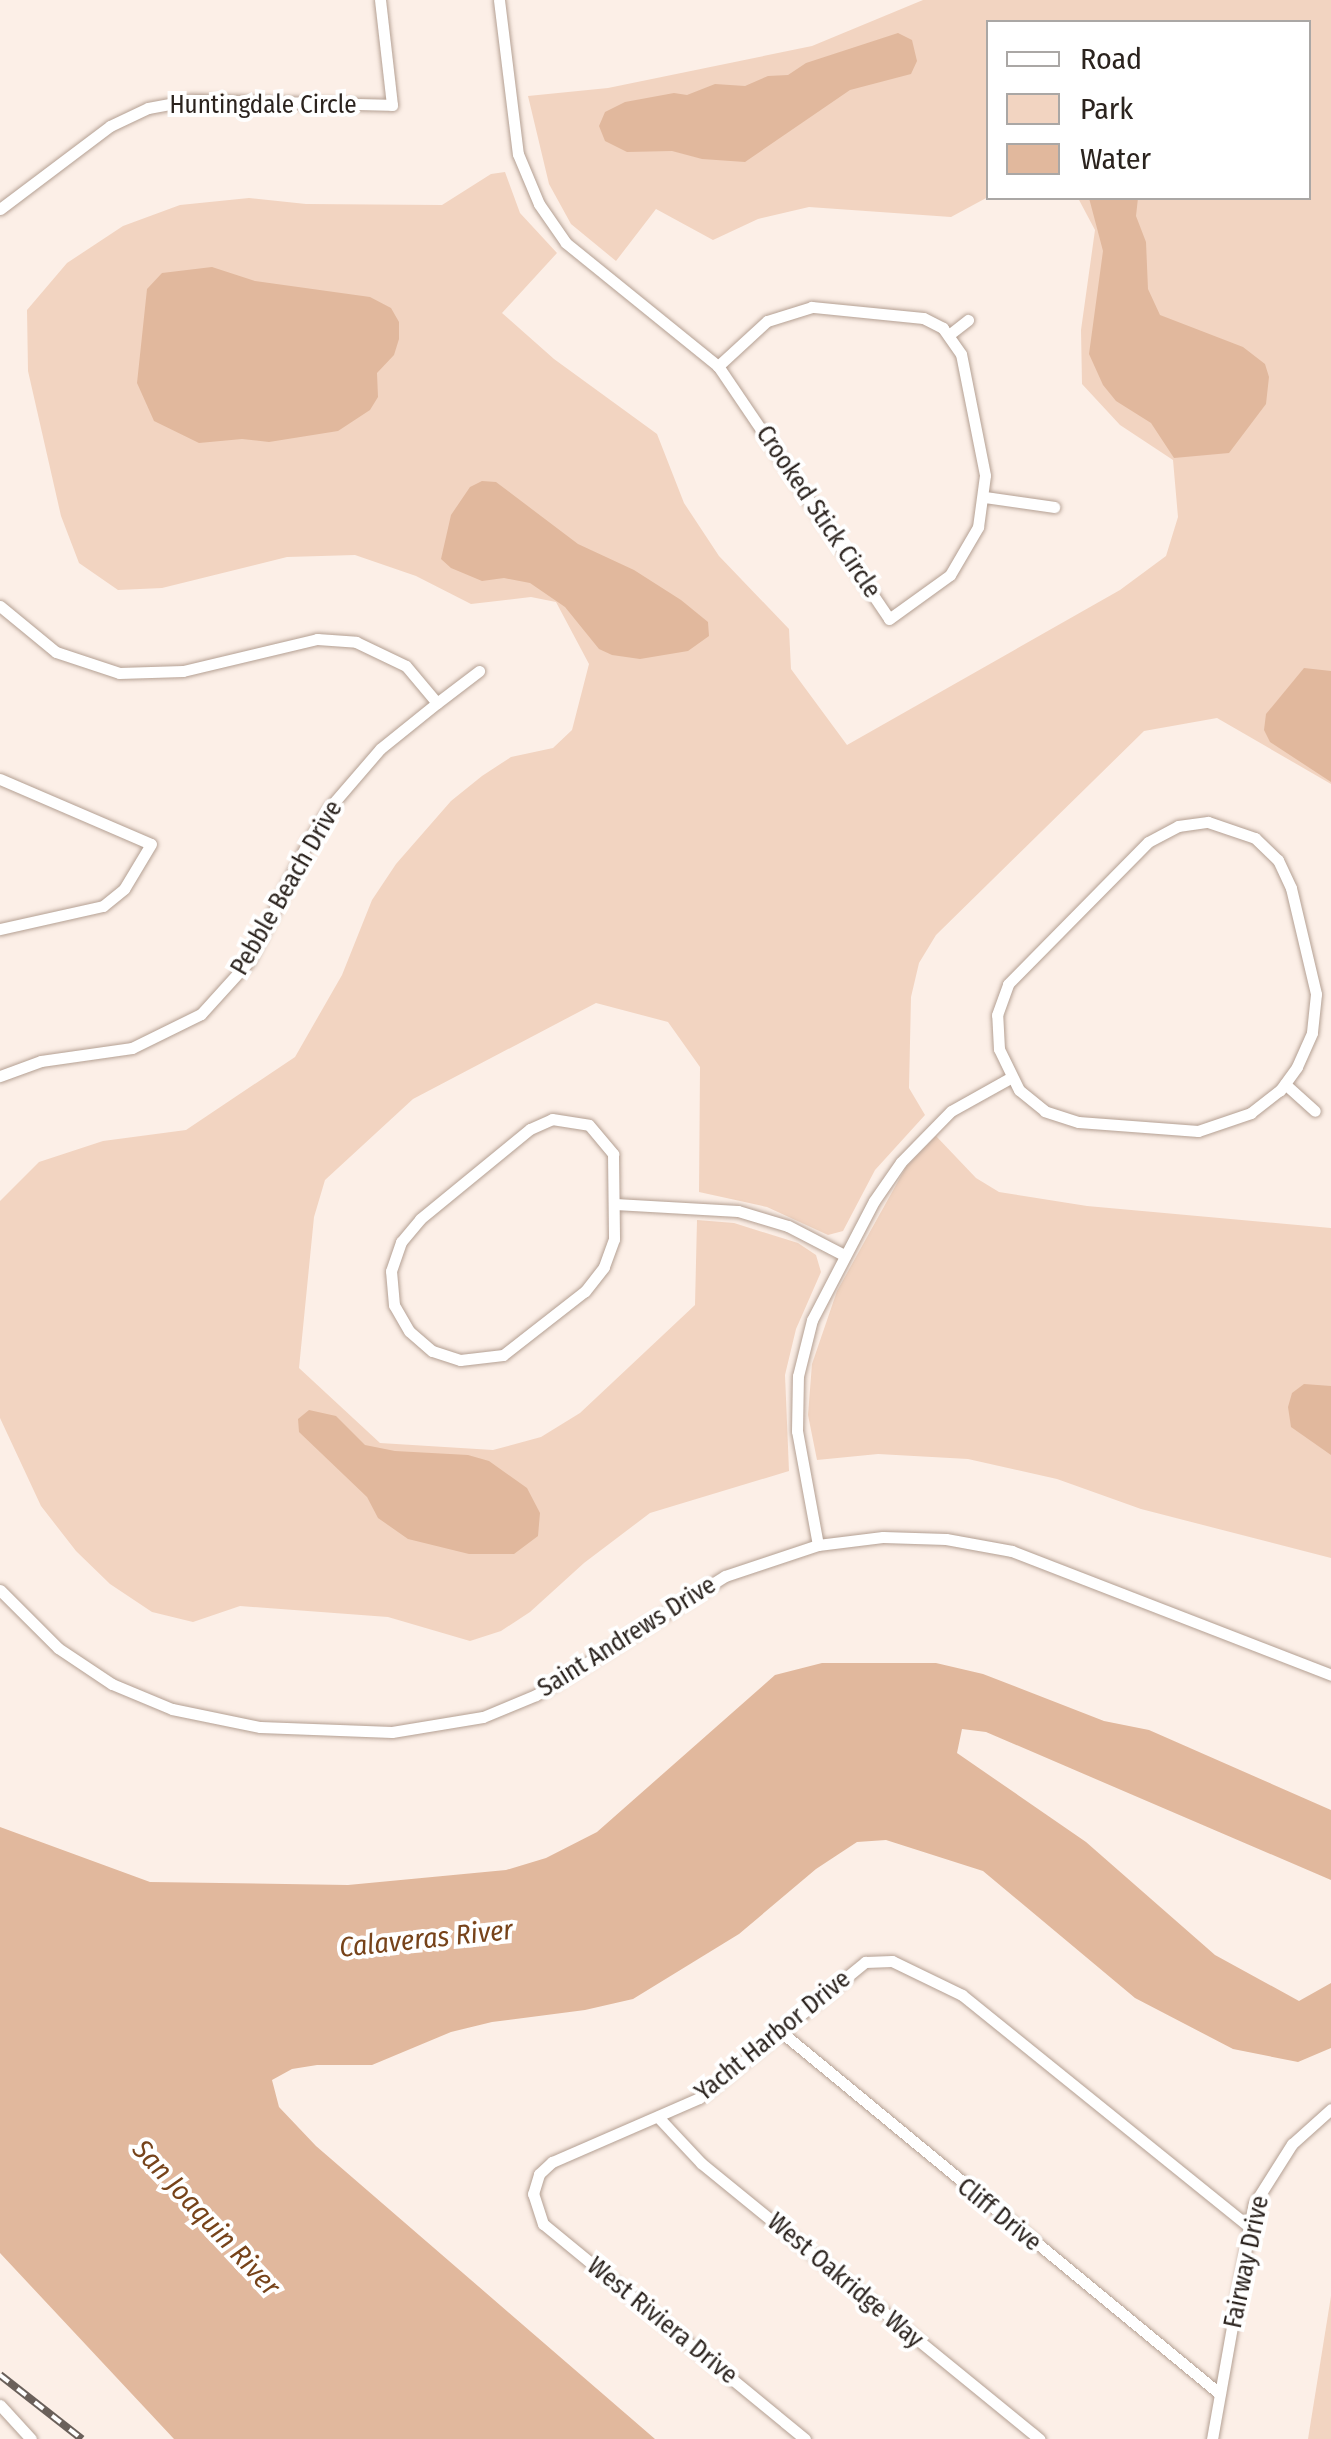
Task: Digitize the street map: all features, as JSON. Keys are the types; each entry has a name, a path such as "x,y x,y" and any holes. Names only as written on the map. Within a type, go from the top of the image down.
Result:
{"street":[{"name":"Huntingdale Circle","path":"0,209 110,126 148,108 192,100 392,105 380,0"},
{"name":"Crooked Stick Circle","path":"499,0 514,135 539,204 585,262 718,366 889,619 935,588 962,559 978,527 985,496 983,461 963,361 950,334"},
{"path":"718,366 767,321 812,307 923,318 950,334 968,320"},
{"path":"985,496 1054,507"},
{"path":"0,606 56,652 119,673 183,671 317,639 356,642 406,666 437,703"},
{"name":"Pebble Beach Drive","path":"0,1076 41,1061 132,1048 200,1014 249,960 309,840 330,807 380,749 479,671"},
{"path":"0,779 151,844 133,878 103,906 0,929"},
{"path":"1208,822 1255,838 1278,860 1291,888 1316,994 1312,1033 1286,1084 1266,1102 1234,1122 1180,1131 1061,1118 1031,1102 1010,1078 999,1050 998,1015 1019,968 1148,842 1178,826 1208,822"},
{"path":"818,1545 797,1431 798,1376 812,1320 884,1183 917,1143 951,1111 1010,1078"},
{"path":"1286,1084 1314,1111"},
{"path":"576,1120 599,1133 616,1166 615,1204 610,1254 595,1281 503,1355 474,1361 446,1357 420,1343 401,1320 391,1271 408,1230 540,1122 576,1120"},
{"path":"615,1204 738,1211 788,1226 844,1254"},
{"name":"Saint Andrews Drive","path":"0,1590 39,1632 84,1668 172,1710 260,1727 392,1732 452,1726 510,1707 564,1678 694,1592 756,1563 818,1545 913,1536 1012,1551 1331,1674"},
{"name":"Yacht Harbor Drive","path":"533,2194 539,2174 552,2162 699,2098 865,1962 892,1960 980,2008 1251,2228"},
{"name":"Cliff Drive","path":"780,2032 1220,2394"},
{"name":"Fairway Drive","path":"1212,2439 1254,2204 1270,2173 1292,2144 1331,2109"},
{"name":"West Oakridge Way","path":"658,2117 691,2154 1040,2439"},
{"name":"West Riviera Drive","path":"533,2194 543,2224 806,2439"},
{"path":"0,2405 32,2439"}],"green space":[{"path":"923,0 1331,0 1331,784 1217,718 1144,731 936,935 919,963 911,997 909,1088 925,1115 875,1170 843,1231 828,1235 767,1207 699,1192 700,1067 668,1022 596,1003 413,1099 325,1180 314,1217 299,1368 380,1443 493,1450 541,1437 580,1413 695,1305 697,1220 734,1223 798,1243 816,1255 821,1272 796,1329 785,1375 789,1471 650,1513 584,1563 530,1612 501,1631 470,1641 388,1617 240,1606 193,1622 152,1612 110,1584 76,1551 41,1506 0,1418 0,1201 39,1162 103,1141 186,1130 295,1057 342,975 372,900 396,864 451,801 482,776 511,757 553,748 572,730 589,664 556,602 531,597 471,604 416,576 355,555 287,557 162,588 118,590 79,563 61,516 28,371 27,310 67,263 123,226 180,205 249,198 306,204 442,205 491,174 505,172 520,213 557,253 502,313 554,359 657,434 684,503 719,556 789,629 791,669 847,745 1120,590 1166,556 1178,517 1173,460 1120,425 1082,384 1081,330 1095,230 1079,200 1311,200 1311,20 986,20 986,198 951,217 809,207 758,219 713,240 656,209 616,261 571,224 549,184 528,96 608,88 812,46"},
{"path":"936,1136 976,1178 999,1192 1087,1206 1331,1228 1331,1558 1141,1509 1057,1479 968,1459 878,1454 817,1460 808,1415 812,1364 837,1291 906,1167"},
{"path":"1331,2296 1331,2439 1308,2439"}],"water":[{"path":"898,33 912,40 917,61 911,74 850,90 745,162 702,159 672,151 627,152 605,141 599,126 605,112 625,102 674,93 687,95 715,84 745,86 768,76 788,75 806,63"},
{"path":"1090,200 1138,200 1136,216 1146,242 1148,289 1160,315 1243,347 1265,364 1269,377 1266,404 1229,453 1174,458 1151,423 1116,401 1103,385 1089,354 1103,251"},
{"path":"212,267 255,281 370,297 391,308 399,322 399,339 394,355 377,373 378,397 370,410 338,431 269,442 242,439 199,443 154,421 137,383 147,289 162,273"},
{"path":"482,481 496,482 578,544 634,570 681,600 708,622 709,636 688,651 640,659 612,655 599,649 565,607 530,583 504,578 482,581 451,568 441,559 451,515 470,487"},
{"path":"1304,668 1331,671 1331,782 1270,742 1264,730 1266,714"},
{"path":"1304,1384 1331,1386 1331,1455 1291,1427 1288,1407 1292,1393"},
{"path":"309,1410 336,1416 365,1445 395,1451 468,1455 489,1461 527,1488 540,1513 538,1536 514,1554 469,1554 408,1539 378,1518 367,1497 299,1432 298,1419"},
{"path":"822,1663 936,1663 983,1674 1104,1721 1149,1730 1331,1810 1331,1880 986,1732 962,1729 957,1753 1086,1842 1215,1955 1299,2001 1331,1983 1331,2048 1298,2062 1233,2049 1135,1998 983,1871 886,1840 857,1842 816,1869 739,1934 633,1999 585,2010 492,2022 451,2032 372,2065 317,2065 292,2069 272,2080 279,2107 316,2146 655,2439 174,2439 0,2253 0,1827 150,1882 348,1885 506,1870 546,1858 597,1832 775,1675"}],"railway":[{"path":"0,2375 82,2439"}],"water label":[{"name":"Calaveras River","path":"426,1939"},
{"name":"San Joaquin River","path":"206,2218"}]}
